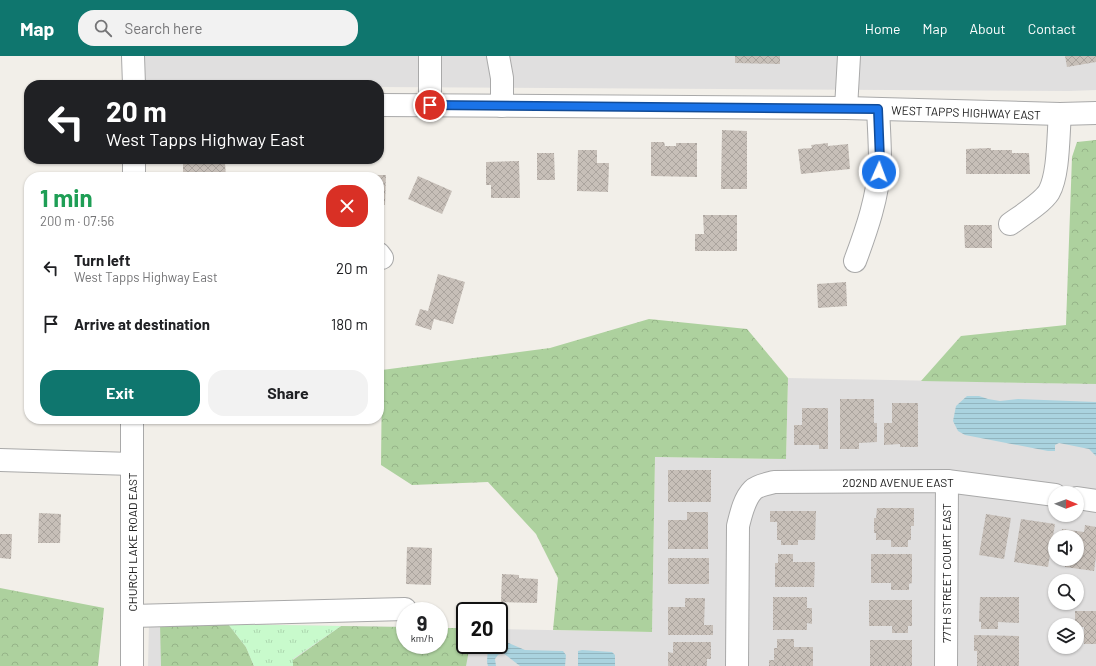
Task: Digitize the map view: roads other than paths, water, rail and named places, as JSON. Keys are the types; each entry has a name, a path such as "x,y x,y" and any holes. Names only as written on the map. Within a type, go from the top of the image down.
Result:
{"street":[{"path":"134,56 134,80"},
{"path":"430,56 430,105"},
{"path":"498,56 502,78 502,106"},
{"path":"846,108 849,56"},
{"name":"WEST TAPPS HIGHWAY EAST","path":"384,105 846,108 1060,114 1096,113"},
{"path":"855,261 873,209 878,182 880,161 878,109"},
{"path":"1010,224 1035,205 1048,192 1053,180 1056,161 1060,114"},
{"name":"CHURCH LAKE ROAD EAST","path":"132,424 132,666"},
{"path":"0,460 132,464"},
{"name":"202ND AVENUE EAST","path":"737,666 738,526 741,512 746,500 754,489 774,482 947,481 1048,494"},
{"name":"77TH STREET COURT EAST","path":"946,666 947,481"},
{"path":"1084,499 1096,501"},
{"path":"132,616 396,609"}],"water":[{"path":"967,396 979,396 1000,401 1018,399 1096,402 1096,456 1089,449 1059,443 1055,445 1055,451 1048,451 965,435 958,431 953,421 956,406"},
{"path":"508,643 525,650 563,651 566,655 565,666 520,666 504,654 508,654"},
{"path":"578,651 612,652 615,655 615,666 578,666"},
{"path":"487,654 500,654 495,659 496,666 488,666"}]}
